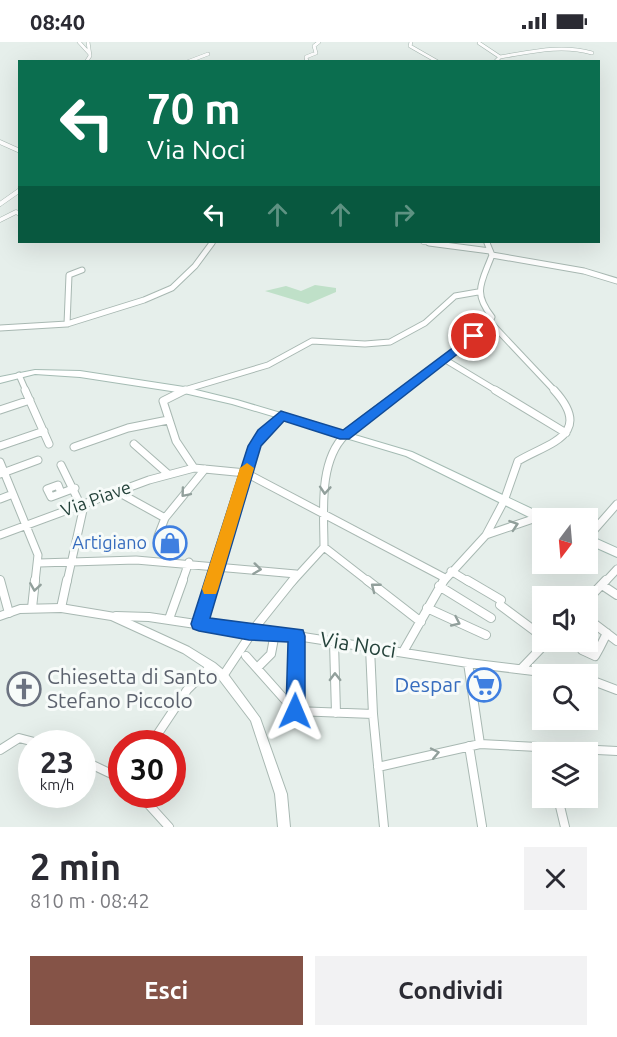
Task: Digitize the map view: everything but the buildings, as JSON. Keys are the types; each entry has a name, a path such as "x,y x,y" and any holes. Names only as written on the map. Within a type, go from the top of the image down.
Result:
{"main road":[{"path":"0,380 35,372 80,374 184,390 281,415 409,454 532,514"},
{"path":"598,543 617,553"}],"street":[{"path":"79,42 89,54"},
{"path":"87,60 89,54 88,42"},
{"path":"307,60 306,57 316,53 314,46 319,42"},
{"path":"411,42 410,46 434,60"},
{"path":"479,43 501,57"},
{"path":"497,60 501,57 556,47 583,48 592,53"},
{"path":"192,60 208,54"},
{"path":"0,142 18,150"},
{"path":"0,204 18,191"},
{"path":"0,220 18,213"},
{"path":"0,328 67,324 144,300 172,288 195,266 212,243"},
{"path":"429,243 584,271 617,281"},
{"path":"223,676 249,632 296,574 324,547 328,469 336,448 345,436 490,322 492,317 482,305 478,292 491,253 487,243"},
{"path":"67,324 69,275 82,270"},
{"path":"194,468 176,441 163,401 184,390 268,365 312,341 365,344 390,342 425,323 455,296 478,292"},
{"path":"403,652 439,586 486,535 504,501 518,461 553,445 566,433 569,417 560,396 526,363 508,336 490,322"},
{"path":"444,359 566,433"},
{"path":"19,375 49,444"},
{"path":"0,410 30,400"},
{"path":"199,624 258,440 281,415"},
{"path":"74,447 128,428 168,420"},
{"path":"0,446 44,431"},
{"path":"134,444 168,474"},
{"path":"2,473 38,460"},
{"path":"0,462 2,473 26,525 39,563 32,608"},
{"path":"61,465 75,488 83,510 61,608"},
{"name":"Via Piave","path":"0,535 81,503 168,474 194,468 246,473"},
{"path":"158,536 165,518 205,469"},
{"path":"246,473 445,578"},
{"path":"62,493 75,488"},
{"path":"118,492 165,518"},
{"path":"0,499 13,494"},
{"path":"598,526 617,504"},
{"path":"486,535 532,521"},
{"path":"324,547 421,622"},
{"path":"39,563 73,559 189,562 296,574"},
{"path":"170,619 189,562"},
{"path":"598,589 617,569"},
{"path":"451,571 501,602 532,628"},
{"path":"0,580 5,615 32,608 61,608 112,616 187,651 223,676 255,718 281,794 284,827"},
{"path":"602,585 617,595"},
{"path":"439,586 491,618"},
{"path":"427,608 486,635"},
{"name":"Via Noci","path":"112,616 170,619 468,663 532,670"},
{"path":"598,627 617,640"},
{"path":"257,668 271,654 274,633"},
{"path":"600,647 607,633"},
{"path":"295,711 297,636"},
{"path":"334,642 336,713"},
{"path":"370,648 373,714 384,827"},
{"path":"522,668 537,652"},
{"path":"246,656 295,711 373,714"},
{"path":"468,663 480,744"},
{"path":"160,730 187,690 211,666"},
{"path":"598,683 617,690"},
{"path":"0,750 18,738"},
{"path":"378,767 480,744 532,749"},
{"path":"469,746 482,826"},
{"path":"598,751 617,752"},
{"path":"152,808 169,827"},
{"path":"560,808 565,827"}],"green space":[{"path":"315,285 336,288 336,292 308,304 265,291 286,286 301,291"}],"slow traffic":[{"path":"210,589 247,468"}],"place":[{"name":"Artigiano","path":"170,543"},
{"name":"Despar","path":"484,685"},
{"name":"Chiesetta di Santo Stefano Piccolo","path":"24,689"}],"route":[{"path":"295,711 297,636 249,632 199,624 255,446 262,433 281,415 345,436 474,336"}]}
